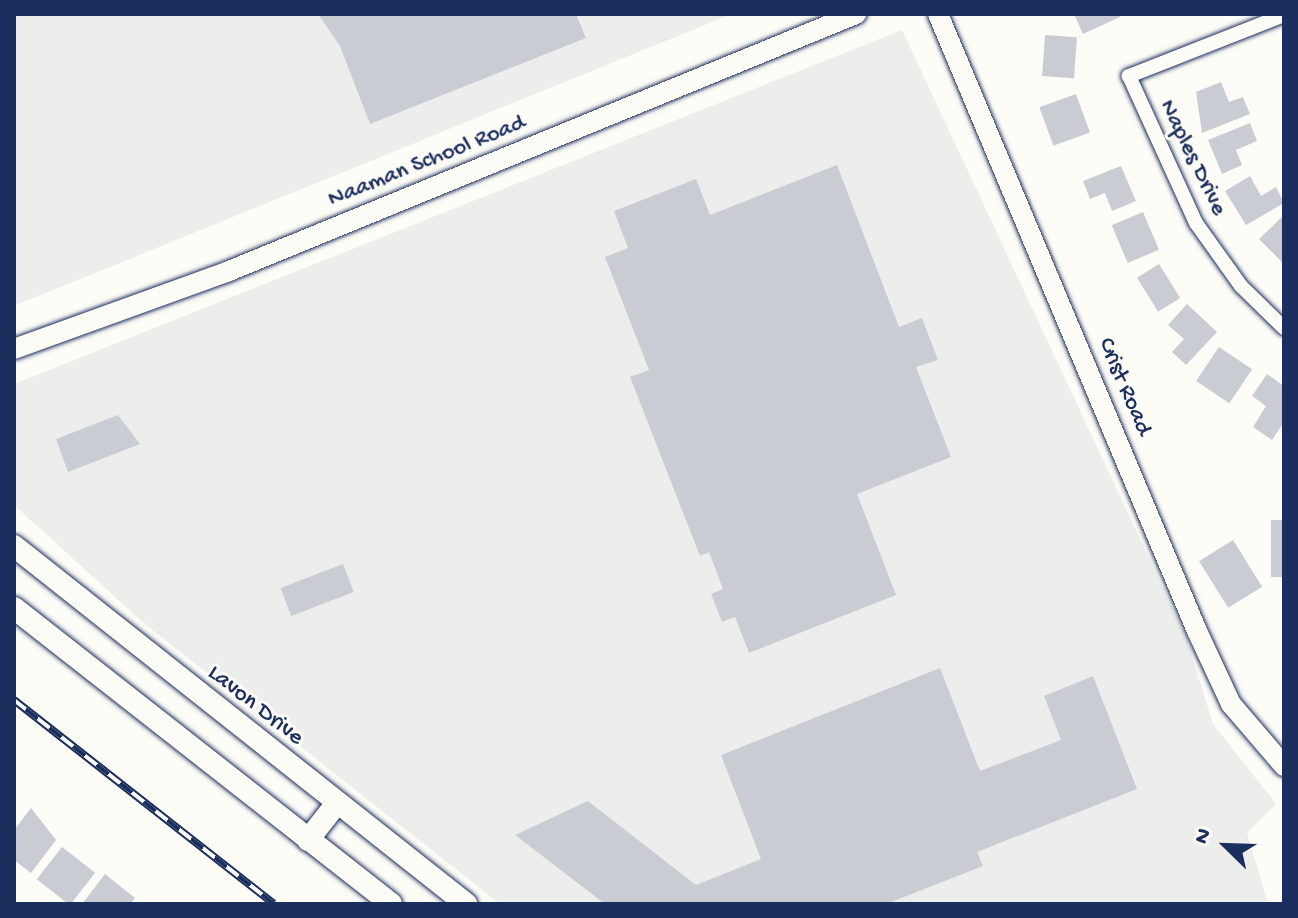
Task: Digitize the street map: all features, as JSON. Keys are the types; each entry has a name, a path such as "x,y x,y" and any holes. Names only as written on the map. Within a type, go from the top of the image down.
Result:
{"main road":[{"name":"Naaman School Road","path":"14,349 229,271 856,14"},
{"name":"Crist Road","path":"938,14 1203,644 1231,704 1284,766"},
{"name":"Lavon Drive","path":"14,546 466,904"},
{"path":"14,608 391,904"},
{"path":"308,840 337,803"}],"street":[{"name":"Naples Drive","path":"1284,15 1129,76 1196,223 1241,286 1284,328"}],"shaded area":[{"path":"14,14 732,14 14,306"},
{"path":"902,30 1186,637 1213,724 1276,804 1247,833 1268,904 500,904 146,625 14,505 14,384"}],"building":[{"path":"318,14 576,14 586,38 370,124 340,46"},
{"path":"1074,14 1118,14 1120,17 1083,34"},
{"path":"1045,35 1077,37 1074,78 1042,76"},
{"path":"1221,82 1229,102 1243,97 1250,114 1202,133 1196,92"},
{"path":"1076,94 1090,133 1053,146 1039,107"},
{"path":"1250,123 1257,141 1236,150 1242,165 1222,174 1208,140"},
{"path":"837,165 899,327 922,318 938,360 916,367 951,457 857,494 896,595 749,653 735,617 722,622 711,594 723,589 709,552 700,556 630,377 649,370 605,257 628,248 614,211 696,179 710,215"},
{"path":"1121,166 1136,201 1112,211 1105,193 1090,199 1083,181"},
{"path":"1250,176 1261,196 1276,187 1284,203 1246,225 1225,191"},
{"path":"1143,212 1159,250 1128,263 1112,225"},
{"path":"1284,215 1284,264 1259,239"},
{"path":"1159,264 1180,298 1158,312 1137,278"},
{"path":"1187,304 1217,332 1186,365 1172,352 1184,339 1168,325"},
{"path":"1219,347 1252,369 1229,403 1196,381"},
{"path":"1267,374 1284,386 1284,422 1272,440 1253,427 1266,406 1252,396"},
{"path":"118,415 140,444 68,472 56,439"},
{"path":"1271,520 1284,520 1284,577 1271,577"},
{"path":"1233,540 1262,587 1228,608 1199,561"},
{"path":"343,564 354,592 291,616 280,588"},
{"path":"940,668 980,771 1061,740 1044,696 1093,676 1137,789 977,852 983,866 886,904 605,904 515,835 588,801 696,885 761,859 721,755"},
{"path":"31,808 56,840 31,873 14,860 14,830"},
{"path":"62,847 95,873 71,904 37,879"},
{"path":"105,874 135,898 130,904 82,904"}],"railway":[{"path":"14,700 274,904"}]}
